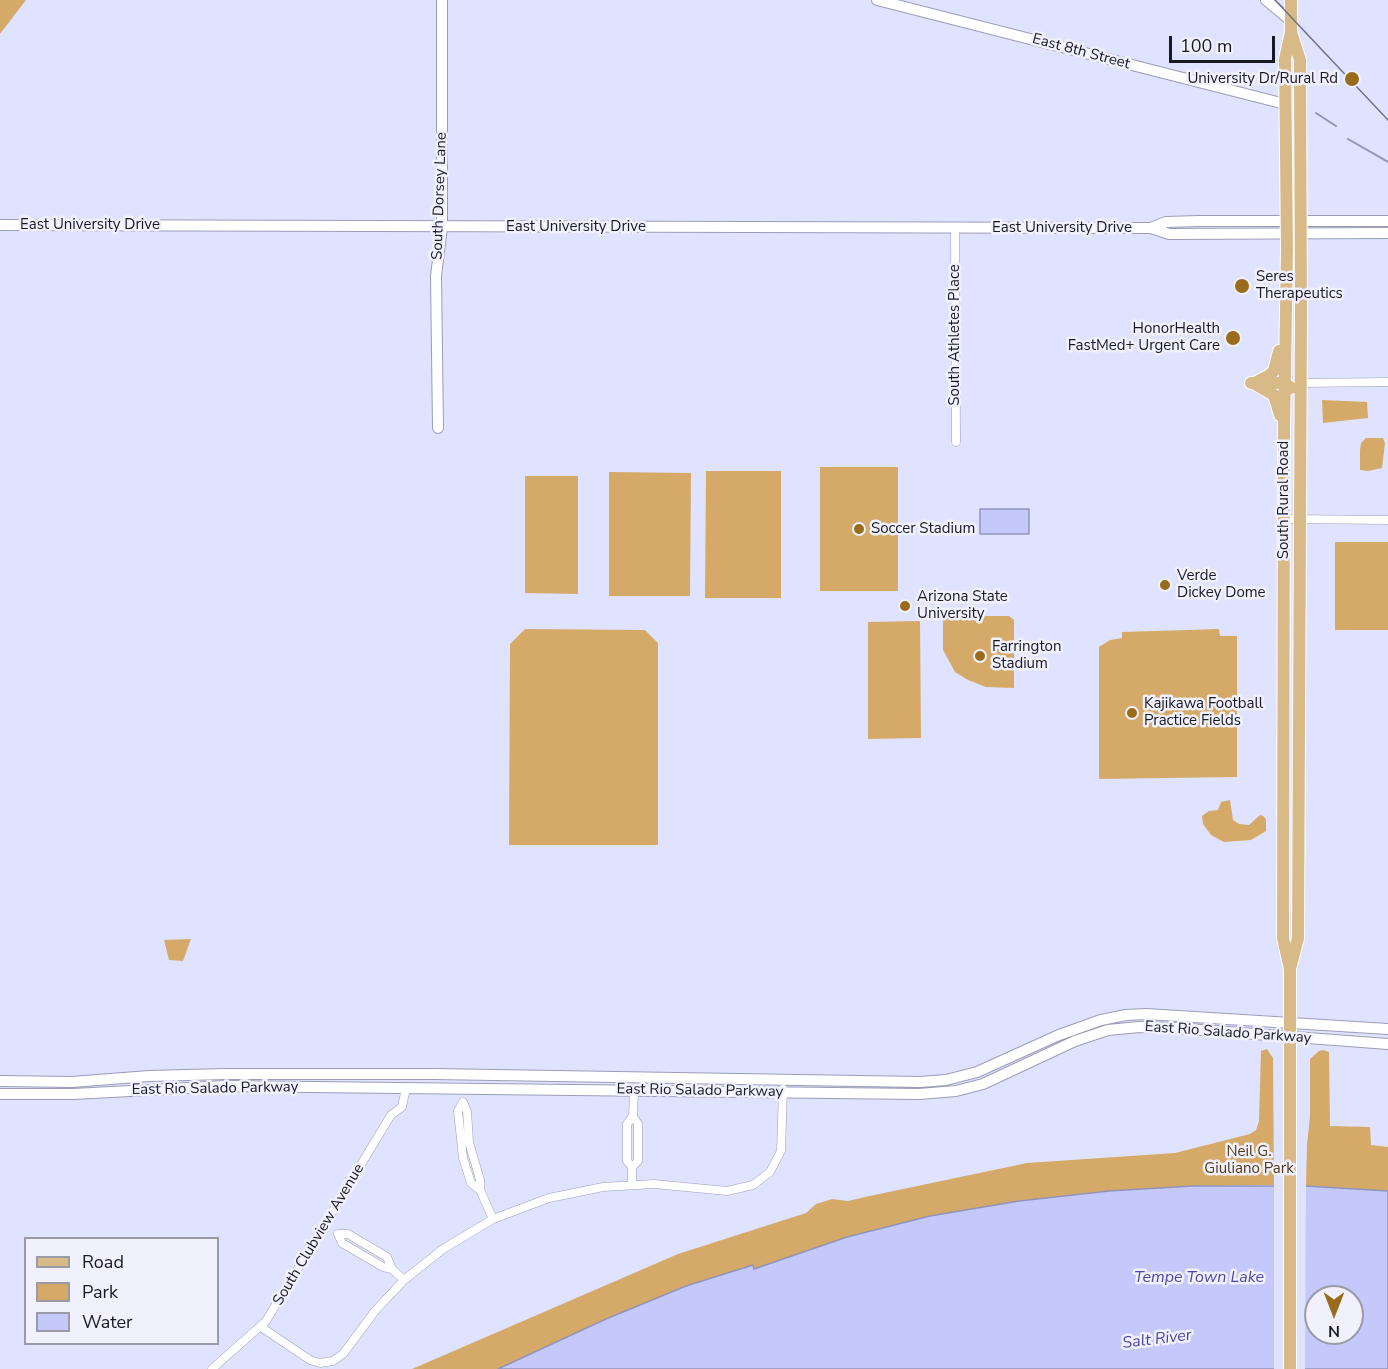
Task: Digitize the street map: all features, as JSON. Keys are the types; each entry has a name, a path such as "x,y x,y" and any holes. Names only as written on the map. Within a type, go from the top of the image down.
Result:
{"main road":[{"name":"South Dorsey Lane","path":"438,428 436,276 442,227 442,0"},
{"name":"East 8th Street","path":"877,0 1285,104"},
{"path":"1266,0 1291,26"},
{"name":"South Rural Road","path":"1290,1369 1290,969 1283,938 1284,382 1287,234 1285,59 1291,26 1292,0"},
{"name":"South Rural Road","path":"1290,969 1298,938 1301,234 1300,60 1291,26"},
{"name":"East University Drive","path":"1151,228 1166,222 1388,221"},
{"name":"East University Drive","path":"0,225 1151,228 1169,234 1388,233"},
{"path":"1251,383 1274,371 1285,323"},
{"path":"1251,383 1284,382 1292,391 1292,431 1300,447"},
{"path":"1251,383 1274,395 1284,432"},
{"name":"East Rio Salado Parkway","path":"0,1081 72,1082 193,1074 464,1075 920,1082 946,1080 977,1072 1085,1025 1126,1015 1146,1014 1388,1029"},
{"name":"East Rio Salado Parkway","path":"0,1094 83,1094 226,1086 919,1094 967,1089 994,1080 1075,1041 1108,1030 1175,1028 1388,1044"}],"street":[{"name":"South Athletes Place","path":"955,228 956,442"},
{"path":"1299,383 1388,382"},
{"path":"1284,519 1388,520"},
{"path":"464,1075 463,1102 467,1111 469,1142 480,1180 480,1190 493,1219"},
{"path":"261,1327 310,1360 320,1363 333,1361 343,1354 375,1311 404,1280 443,1249 493,1219 557,1196 603,1187 632,1184 676,1185 727,1191 739,1190 756,1184 770,1172 780,1151 783,1080"},
{"name":"South Clubview Avenue","path":"212,1369 261,1327 391,1115 402,1107 406,1088"},
{"path":"632,1184 633,1167 638,1161 638,1124 633,1116 634,1091"},
{"path":"325,1226 338,1234 342,1243 383,1267 392,1269 404,1280"}],"green space":[{"path":"0,0 26,0 0,34"},
{"path":"1322,400 1367,402 1368,418 1323,423"},
{"path":"1366,438 1383,438 1385,443 1382,468 1360,470 1361,443"},
{"name":"Soccer Stadium","path":"820,467 898,467 898,591 820,591"},
{"path":"706,471 781,471 781,598 705,598"},
{"path":"609,472 691,473 690,596 609,596"},
{"path":"525,476 578,476 578,594 525,593"},
{"path":"1335,542 1388,542 1388,630 1335,630"},
{"name":"Farrington Stadium","path":"943,616 1009,616 1014,620 1014,688 986,687 955,672 943,650"},
{"path":"920,621 921,738 868,739 868,622"},
{"path":"525,629 645,630 658,643 658,845 509,845 510,644"},
{"path":"1219,629 1220,636 1237,636 1237,777 1099,779 1099,647 1110,640 1122,638 1122,632"},
{"path":"1230,800 1233,820 1239,824 1249,825 1260,815 1263,816 1266,819 1266,831 1251,840 1224,842 1211,835 1203,824 1202,816 1209,811 1218,810 1221,802"},
{"path":"191,939 183,961 169,960 164,940"},
{"name":"Neil G. Giuliano Park","path":"1267,1049 1273,1058 1274,1185 1193,1186 1109,1191 1019,1201 930,1216 847,1237 753,1270 752,1265 686,1286 606,1319 498,1369 412,1369 678,1254 806,1213 816,1204 832,1199 848,1201 1027,1163 1175,1153 1250,1134 1256,1130 1259,1121 1261,1051"},
{"name":"Neil G. Giuliano Park","path":"1323,1050 1329,1052 1330,1126 1370,1127 1371,1145 1388,1147 1388,1191 1306,1186 1310,1117 1310,1059"}],"water":[{"path":"980,509 1029,509 1029,534 980,534"},
{"name":"Tempe Town Lake","path":"1193,1186 1306,1186 1388,1191 1388,1369 498,1369 606,1319 686,1286 753,1265 754,1269 847,1237 930,1216 1019,1201 1109,1191"}],"pier":[{"path":"1274,1182 1306,1183 1305,1369 1274,1369"}],"waterway":[{"path":"1316,113 1336,126"},
{"path":"1348,139 1388,162"}],"tram line":[{"path":"1275,0 1388,120"}],"place":[{"name":"University Dr/Rural Rd","path":"1352,79"},
{"name":"Seres Therapeutics","path":"1242,286"},
{"name":"HonorHealth FastMed+ Urgent Care","path":"1233,338"},
{"name":"Soccer Stadium","path":"859,529"},
{"name":"Verde Dickey Dome","path":"1165,585"},
{"name":"Arizona State University","path":"905,606"},
{"name":"Farrington Stadium","path":"980,656"},
{"name":"Kajikawa Football Practice Fields","path":"1132,713"}],"water label":[{"name":"Salt River","path":"1157,1340"}]}
